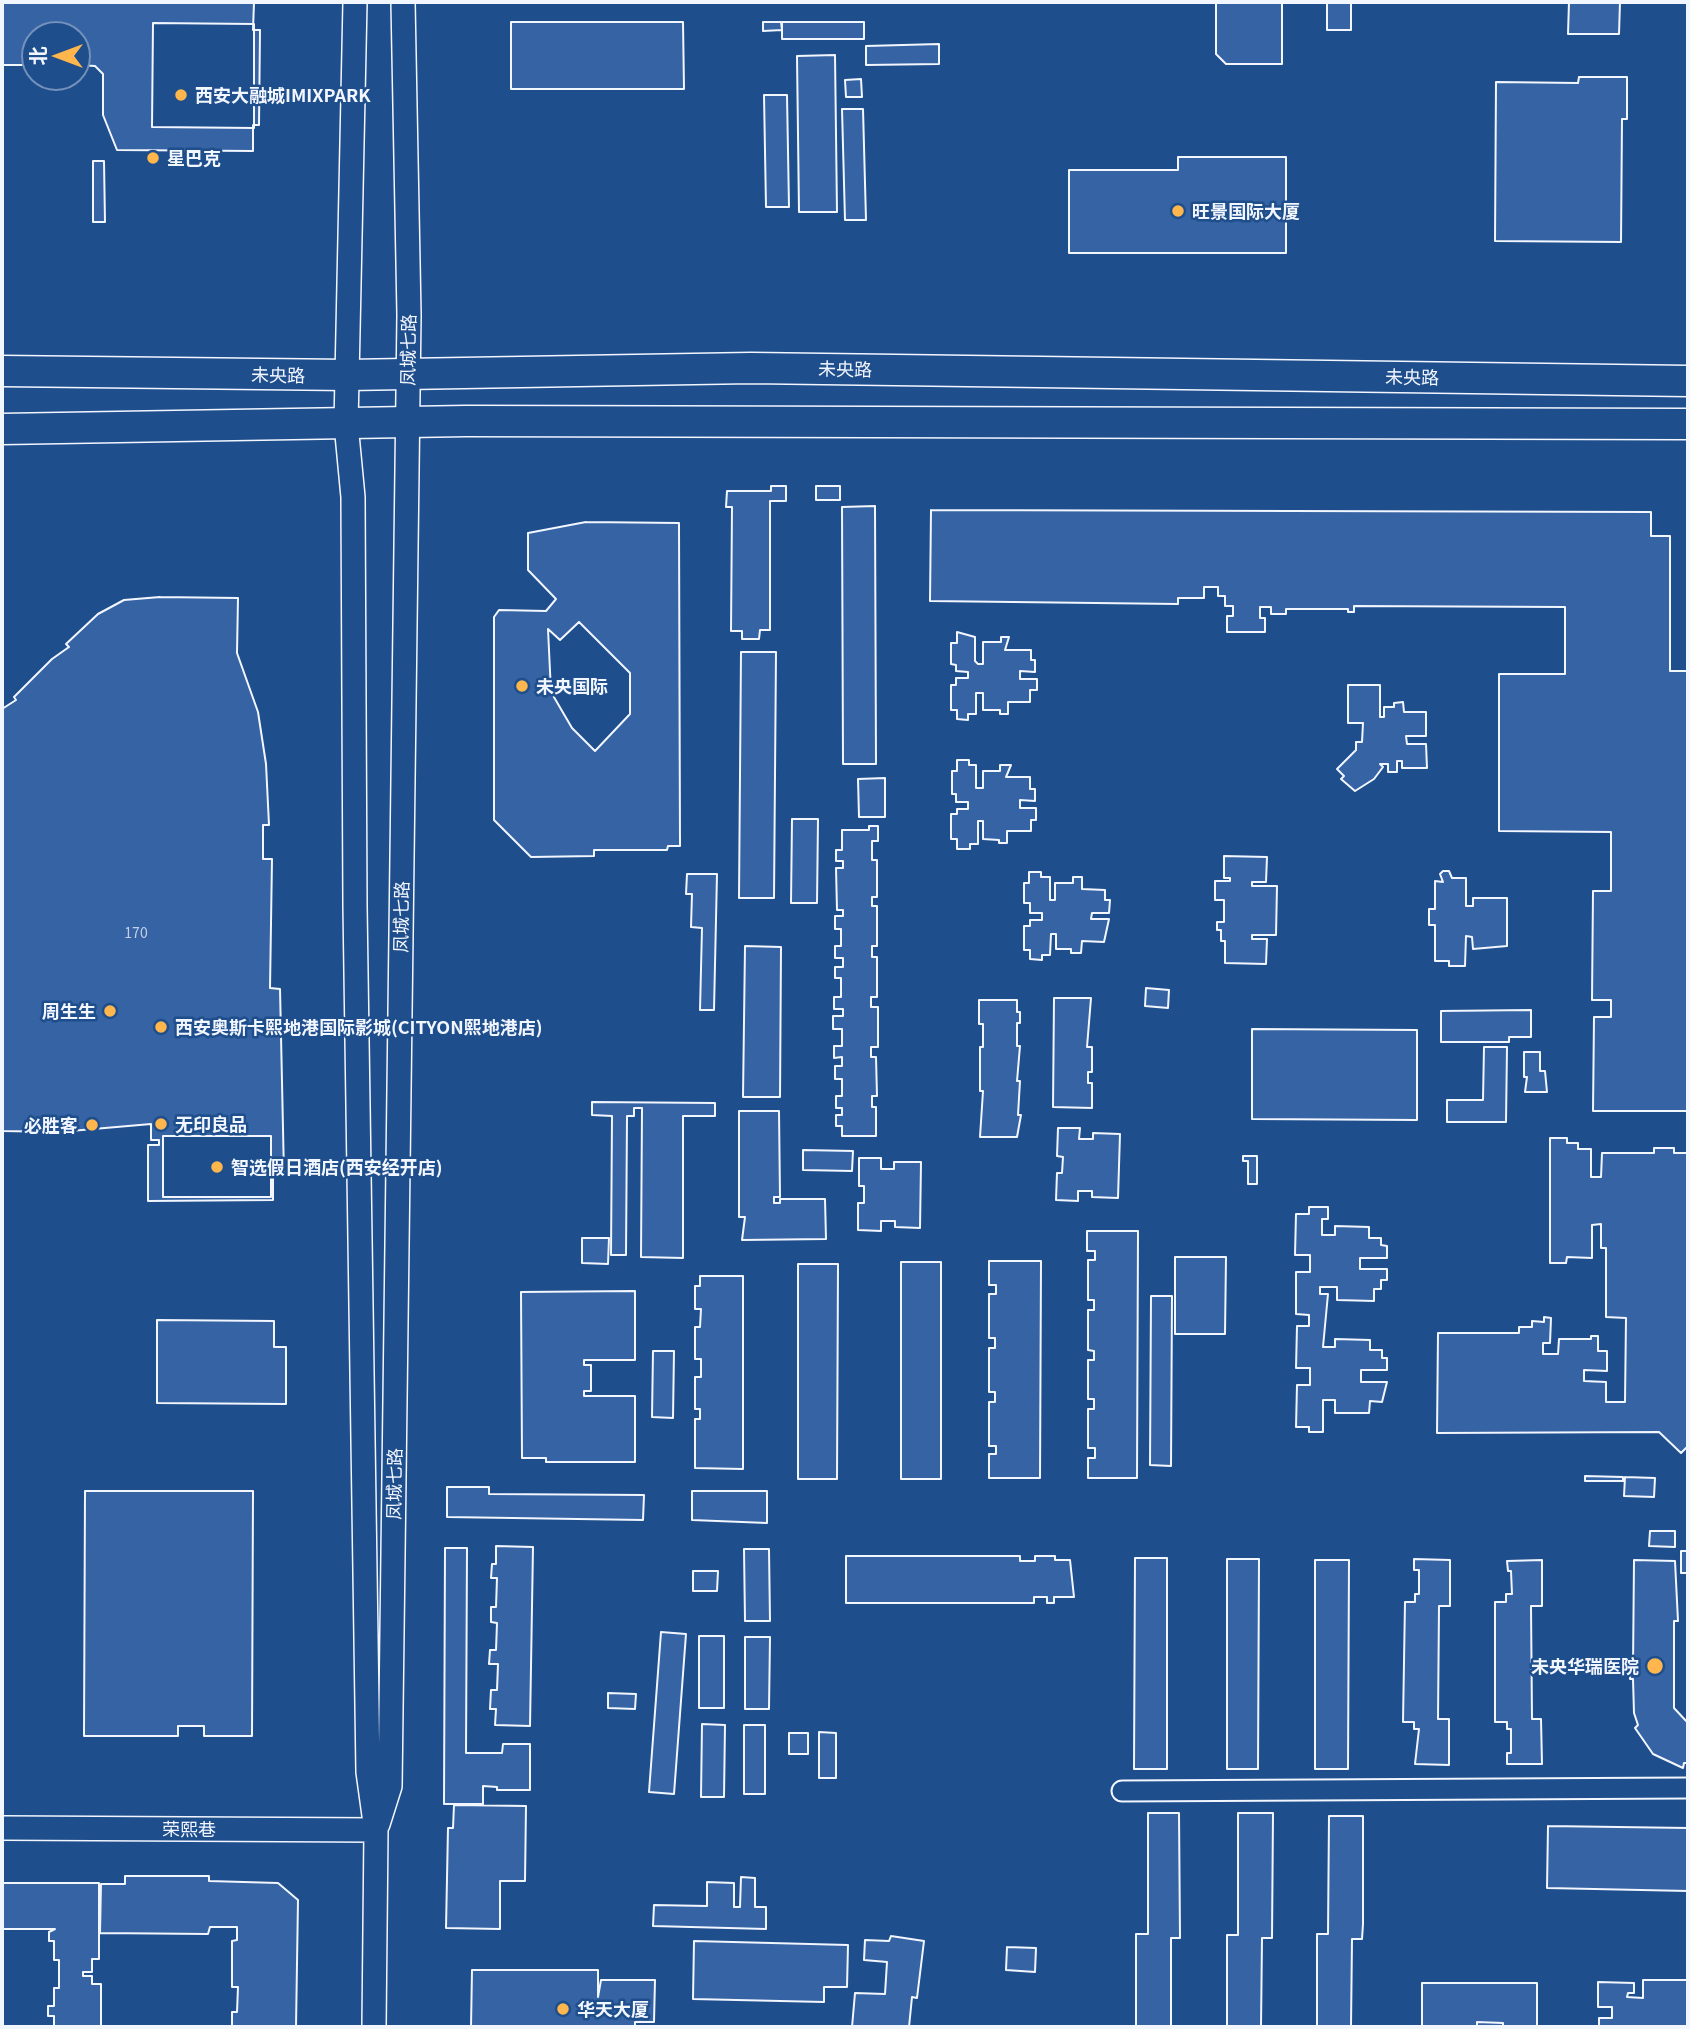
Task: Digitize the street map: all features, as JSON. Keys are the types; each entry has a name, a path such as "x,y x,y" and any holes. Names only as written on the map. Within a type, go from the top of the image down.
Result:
{"main road":[{"name":"未央路","path":"2,371 348,375 751,368 1688,381"},
{"path":"2,429 466,421 1688,424"}],"street":[{"name":"凤城七路","path":"355,2 346,424 353,497 355,892 368,1772 376,1830 374,2027"},
{"name":"凤城七路","path":"376,1830 390,1786 407,424 403,2"},
{"path":"1122,1791 1688,1788"},
{"name":"荣熙巷","path":"2,1828 376,1830"}],"building":[{"name":"西安大融城IMIXPARK","path":"2,2 254,2 253,30 260,30 259,125 253,125 253,151 117,150 103,115 103,74 91,66 91,21 21,21 21,65 2,65"},
{"path":"1216,2 1282,2 1282,64 1226,64 1216,54"},
{"path":"1327,2 1351,2 1351,30 1327,30"},
{"path":"1569,2 1620,2 1619,34 1568,34"},
{"path":"511,22 683,22 684,89 511,89"},
{"path":"763,22 781,22 782,30 763,31"},
{"path":"782,22 864,22 864,39 782,39"},
{"path":"153,23 254,24 254,128 152,127"},
{"path":"939,44 939,64 866,65 866,46"},
{"path":"835,55 837,212 799,212 797,56"},
{"path":"1579,77 1627,77 1627,119 1622,119 1621,242 1495,241 1496,82 1578,83"},
{"path":"861,79 862,97 846,97 845,80"},
{"path":"764,95 787,95 789,207 766,207"},
{"path":"842,109 863,109 866,220 845,220"},
{"name":"旺景国际大厦","path":"1178,157 1286,157 1286,253 1069,253 1069,170 1178,170"},
{"path":"93,161 104,161 105,222 93,222"},
{"path":"771,486 786,486 786,501 770,501 770,630 760,630 759,639 742,639 742,631 731,631 732,507 726,507 727,491 771,491"},
{"path":"816,486 840,486 840,500 816,500"},
{"path":"875,506 876,764 843,764 842,507"},
{"path":"931,510 1651,512 1651,536 1670,536 1670,671 1688,671 1688,1111 1593,1111 1594,1017 1611,1017 1611,1000 1592,1000 1593,891 1611,891 1611,832 1499,831 1499,674 1565,674 1565,607 1354,606 1354,612 1348,612 1348,609 1286,609 1286,614 1271,614 1271,607 1260,607 1260,618 1265,618 1265,632 1227,632 1227,616 1233,616 1233,606 1225,606 1225,596 1218,596 1218,587 1204,587 1204,598 1178,598 1178,604 930,601"},
{"name":"未央国际","path":"586,522 679,523 680,846 668,846 667,850 594,850 594,856 531,857 494,820 494,617 499,610 546,611 556,599 528,570 528,533","holes":["579,622 630,673 630,714 595,751 572,728 551,692 548,629 560,640"]},
{"path":"160,597 238,598 237,653 258,712 266,764 269,825 263,825 263,859 272,859 270,988 280,989 284,1175 273,1175 273,1200 148,1201 148,1145 159,1145 159,1140 151,1140 151,1124 59,1132 2,1131 2,709 16,700 14,697 52,659 69,647 66,644 98,614 124,600"},
{"path":"957,632 975,637 975,661 978,664 983,664 983,642 1001,642 1001,637 1009,637 1005,650 1031,650 1031,660 1035,660 1035,672 1020,671 1020,679 1037,679 1037,690 1030,690 1030,702 1008,702 1008,714 1000,714 1000,710 983,710 983,693 976,693 976,714 968,714 968,720 957,719 957,710 951,710 951,685 956,685 956,678 968,678 968,672 956,671 956,665 951,664 951,643 957,643"},
{"path":"741,652 776,652 774,898 739,898"},
{"path":"1348,685 1380,685 1380,717 1384,717 1384,707 1394,707 1394,703 1403,702 1404,712 1426,712 1426,736 1406,736 1407,744 1426,744 1427,768 1402,768 1402,761 1397,761 1397,772 1388,772 1388,764 1380,764 1383,767 1374,779 1355,791 1341,779 1344,776 1337,769 1356,750 1356,742 1362,742 1363,723 1348,723"},
{"path":"957,760 969,760 969,765 976,765 976,788 983,788 983,771 1000,771 1000,765 1011,765 1006,777 1030,777 1030,789 1035,789 1035,801 1020,800 1020,808 1036,808 1036,820 1031,820 1031,831 1007,831 1007,843 999,843 999,840 983,839 983,821 978,821 978,844 970,844 970,849 957,849 957,839 951,839 951,814 957,814 957,809 968,809 968,802 956,802 956,794 952,794 952,771 957,771"},
{"path":"885,778 885,817 859,817 858,779"},
{"path":"792,819 818,819 817,903 791,903"},
{"path":"869,826 878,826 878,841 872,841 872,860 877,860 877,897 872,897 872,906 877,906 877,946 872,946 872,957 877,957 877,997 871,997 871,1007 878,1007 878,1047 871,1047 871,1057 876,1057 877,1096 872,1096 872,1107 876,1107 876,1136 842,1136 842,1126 836,1126 836,1115 842,1115 842,1108 836,1108 836,1096 842,1096 842,1079 835,1079 835,1066 842,1066 842,1057 834,1058 834,1046 842,1046 842,1029 833,1029 833,1016 843,1016 843,1009 834,1009 834,997 841,997 841,978 835,978 835,967 843,967 843,958 835,958 835,946 841,946 841,929 835,929 835,916 843,916 843,910 837,910 836,868 843,868 843,861 836,861 836,850 842,850 842,830 869,830"},
{"path":"1224,856 1267,857 1266,882 1252,882 1252,886 1277,886 1276,935 1252,935 1252,939 1267,939 1266,964 1225,963 1225,941 1221,941 1221,930 1217,930 1217,922 1224,922 1224,900 1215,900 1215,881 1230,881 1230,878 1224,878"},
{"path":"1449,871 1452,878 1466,878 1466,906 1473,906 1473,898 1507,898 1507,946 1473,949 1472,937 1466,936 1465,966 1449,966 1449,961 1435,961 1435,925 1429,925 1429,909 1435,909 1435,881 1443,882 1440,874"},
{"path":"1029,872 1041,872 1041,877 1050,877 1050,900 1055,900 1055,883 1073,883 1073,877 1082,877 1082,889 1105,890 1105,900 1110,900 1109,913 1092,913 1091,919 1109,919 1104,942 1082,941 1081,953 1071,953 1071,949 1056,949 1056,934 1051,934 1050,955 1042,955 1042,960 1030,959 1030,950 1024,950 1024,926 1030,926 1030,920 1042,920 1042,913 1030,913 1030,903 1024,903 1024,883 1029,883"},
{"path":"687,874 717,874 714,1010 700,1010 702,928 691,927 692,894 686,894"},
{"path":"745,946 781,947 780,1097 743,1097"},
{"path":"1146,988 1169,990 1168,1008 1145,1006"},
{"path":"1054,998 1091,998 1087,1047 1092,1047 1092,1072 1088,1072 1088,1083 1092,1083 1092,1108 1053,1107"},
{"path":"979,1000 1017,1000 1017,1012 1020,1012 1020,1023 1017,1023 1017,1046 1020,1046 1018,1115 1021,1115 1017,1137 980,1137 983,1091 980,1091 980,1047 983,1047 983,1024 979,1024"},
{"path":"1531,1010 1531,1037 1509,1037 1509,1042 1441,1042 1441,1011"},
{"path":"1252,1029 1417,1030 1417,1120 1252,1119"},
{"path":"1484,1047 1507,1047 1506,1122 1447,1122 1447,1100 1483,1100"},
{"path":"1524,1052 1540,1052 1540,1071 1545,1071 1547,1092 1525,1092 1527,1077 1524,1077"},
{"path":"592,1102 715,1103 715,1116 683,1116 683,1258 641,1257 642,1108 634,1108 634,1116 627,1116 626,1255 611,1255 612,1116 592,1115"},
{"path":"739,1111 779,1111 780,1197 774,1197 774,1203 780,1203 780,1199 825,1199 826,1239 742,1240 745,1217 739,1217"},
{"path":"1058,1128 1080,1128 1079,1139 1093,1139 1093,1133 1120,1134 1118,1198 1092,1197 1092,1191 1078,1191 1078,1201 1056,1200 1057,1173 1062,1173 1063,1157 1057,1156"},
{"name":"智选假日酒店(西安经开店)","path":"163,1136 271,1136 271,1197 163,1197"},
{"path":"1550,1138 1567,1138 1567,1143 1578,1143 1578,1149 1591,1149 1591,1177 1601,1177 1602,1153 1654,1153 1654,1148 1674,1148 1674,1153 1688,1153 1688,1446 1681,1453 1659,1432 1437,1433 1438,1333 1519,1333 1519,1327 1532,1327 1532,1321 1544,1322 1544,1317 1551,1318 1550,1343 1543,1343 1543,1354 1558,1354 1559,1339 1591,1339 1591,1336 1598,1336 1598,1351 1607,1351 1607,1371 1584,1370 1584,1381 1606,1382 1606,1402 1625,1402 1626,1318 1606,1317 1606,1248 1601,1248 1601,1224 1592,1225 1592,1258 1567,1257 1566,1263 1550,1263"},
{"path":"803,1150 853,1151 852,1171 803,1170"},
{"path":"1243,1156 1257,1156 1257,1184 1248,1184 1248,1161 1243,1161"},
{"path":"859,1158 881,1158 881,1169 894,1169 894,1162 921,1162 920,1228 895,1227 895,1221 881,1221 881,1231 858,1230 858,1203 864,1203 864,1186 859,1186"},
{"path":"1309,1207 1328,1207 1328,1219 1322,1219 1322,1235 1335,1235 1335,1226 1369,1227 1369,1238 1381,1238 1381,1245 1387,1246 1387,1258 1360,1258 1360,1269 1387,1269 1387,1280 1381,1280 1381,1289 1374,1289 1374,1301 1337,1300 1337,1287 1320,1287 1320,1294 1328,1294 1323,1347 1335,1347 1335,1339 1370,1340 1370,1350 1382,1350 1382,1358 1387,1358 1387,1370 1361,1370 1361,1382 1387,1382 1382,1402 1370,1401 1369,1413 1335,1413 1335,1400 1323,1400 1323,1432 1309,1432 1309,1427 1296,1427 1297,1385 1310,1385 1310,1368 1296,1368 1297,1326 1309,1326 1309,1315 1296,1314 1296,1272 1310,1272 1310,1255 1295,1255 1296,1214 1309,1214"},
{"path":"1087,1231 1138,1231 1137,1478 1088,1478 1088,1458 1095,1458 1095,1448 1088,1448 1088,1409 1094,1409 1094,1399 1088,1399 1088,1360 1094,1360 1094,1351 1088,1350 1088,1310 1094,1310 1094,1300 1088,1300 1088,1260 1095,1260 1095,1251 1087,1251"},
{"path":"582,1238 609,1238 608,1264 582,1263"},
{"path":"1175,1257 1226,1257 1225,1334 1175,1334"},
{"path":"989,1261 1041,1261 1040,1478 989,1478 989,1454 996,1454 996,1446 989,1446 989,1402 995,1402 995,1392 989,1392 989,1348 995,1348 995,1338 989,1338 989,1294 996,1294 996,1285 989,1285"},
{"path":"901,1262 941,1262 941,1479 901,1479"},
{"path":"798,1264 838,1264 837,1479 798,1479"},
{"path":"700,1276 743,1276 743,1469 695,1468 695,1419 700,1419 700,1409 695,1409 695,1377 701,1377 701,1359 695,1359 695,1327 700,1327 701,1309 695,1309 695,1286 700,1286"},
{"path":"635,1291 635,1360 584,1360 584,1365 591,1365 591,1391 584,1391 584,1396 635,1396 635,1462 546,1462 546,1458 522,1458 521,1292"},
{"path":"1151,1296 1172,1296 1171,1466 1150,1465"},
{"path":"157,1320 274,1321 274,1347 286,1347 286,1404 157,1403"},
{"path":"653,1351 674,1351 673,1418 652,1417"},
{"path":"1585,1476 1623,1477 1623,1481 1585,1481"},
{"path":"1625,1477 1655,1478 1654,1497 1624,1496"},
{"path":"447,1487 489,1487 489,1494 644,1495 643,1520 447,1517"},
{"path":"85,1491 253,1491 252,1736 204,1736 204,1726 178,1726 178,1736 84,1736"},
{"path":"692,1491 767,1491 767,1523 692,1520"},
{"path":"1650,1531 1675,1531 1675,1547 1649,1546"},
{"path":"496,1546 533,1547 530,1726 495,1725 496,1709 490,1709 491,1690 497,1690 498,1664 489,1664 490,1650 496,1650 497,1623 491,1622 491,1607 496,1607 497,1578 491,1578 492,1564 496,1564"},
{"path":"445,1548 467,1548 466,1753 502,1753 503,1744 530,1744 530,1790 497,1790 497,1787 483,1786 483,1804 444,1804"},
{"path":"744,1549 769,1549 770,1621 745,1621"},
{"path":"1681,1551 1688,1551 1688,1573 1681,1573"},
{"path":"846,1556 1020,1556 1020,1561 1035,1561 1035,1556 1055,1556 1055,1560 1070,1560 1074,1597 1054,1597 1054,1603 1047,1603 1047,1597 1034,1597 1034,1603 846,1603"},
{"path":"1135,1558 1167,1558 1167,1769 1134,1769"},
{"path":"1227,1559 1259,1559 1258,1769 1227,1769"},
{"path":"1414,1559 1450,1560 1450,1606 1439,1606 1438,1719 1449,1719 1449,1765 1415,1764 1419,1729 1414,1729 1414,1722 1403,1722 1405,1602 1415,1602 1415,1594 1419,1594 1419,1570 1414,1570"},
{"path":"1315,1560 1349,1560 1348,1769 1315,1769"},
{"path":"1542,1560 1542,1606 1531,1606 1532,1719 1541,1719 1542,1764 1507,1764 1507,1753 1511,1753 1511,1729 1507,1729 1507,1722 1495,1722 1495,1602 1506,1602 1506,1594 1512,1594 1511,1571 1508,1571 1507,1561"},
{"name":"未央华瑞医院","path":"1634,1560 1675,1561 1678,1621 1674,1621 1674,1708 1688,1723 1688,1763 1684,1763 1683,1768 1653,1754 1635,1728 1638,1725 1634,1713 1633,1679 1630,1679 1630,1667 1633,1667"},
{"path":"693,1571 718,1571 717,1591 693,1591"},
{"path":"661,1632 686,1634 674,1794 649,1792"},
{"path":"699,1636 724,1636 724,1708 699,1708"},
{"path":"745,1637 770,1637 769,1709 745,1709"},
{"path":"608,1693 636,1694 635,1709 608,1708"},
{"path":"702,1724 725,1725 724,1797 701,1797"},
{"path":"744,1725 765,1725 765,1794 744,1794"},
{"path":"819,1732 836,1733 836,1778 819,1778"},
{"path":"789,1733 808,1733 808,1754 789,1754"},
{"path":"454,1805 526,1806 525,1881 500,1881 500,1929 446,1928 448,1828 453,1828"},
{"path":"1148,1813 1179,1813 1180,1938 1171,1938 1171,2027 1136,2027 1136,1934 1148,1934"},
{"path":"1238,1813 1273,1813 1272,1938 1262,1938 1261,2027 1227,2027 1227,1935 1238,1935"},
{"path":"1329,1816 1363,1816 1363,1924 1362,1939 1352,1939 1351,2027 1317,2027 1317,1934 1328,1934"},
{"path":"1548,1826 1688,1828 1688,1891 1547,1888"},
{"path":"125,1876 209,1876 209,1881 278,1883 298,1900 296,2027 232,2027 232,2012 237,2012 238,1987 232,1987 232,1941 237,1940 237,1927 210,1927 208,1934 100,1933 101,1884 125,1884"},
{"path":"741,1877 755,1878 755,1907 766,1907 766,1929 653,1926 654,1905 707,1906 707,1882 734,1883 734,1907 740,1907"},
{"path":"2,1883 99,1883 99,1959 92,1959 92,1972 83,1972 83,1976 92,1976 92,1984 101,1984 101,2027 54,2027 54,2016 48,2016 48,2006 54,2006 54,1988 59,1988 59,1960 54,1960 54,1941 49,1941 49,1932 55,1929 2,1929"},
{"path":"891,1936 924,1941 917,1998 912,1997 909,2027 852,2027 855,1993 885,1994 887,1962 864,1960 865,1940 889,1941"},
{"path":"694,1941 848,1945 847,1987 824,1987 824,2002 693,1999"},
{"path":"1007,1947 1036,1948 1035,1972 1006,1970"},
{"name":"华天大厦","path":"472,1970 598,1970 598,1997 601,1980 655,1980 654,2022 635,2022 635,2027 471,2027"},
{"path":"1643,1980 1688,1980 1688,2027 1599,2027 1599,2018 1612,2018 1612,2007 1598,2007 1598,1982 1634,1983 1634,1993 1628,1993 1627,1997 1643,1998"},
{"path":"1422,1983 1537,1983 1537,2027 1503,2027 1503,2023 1477,2022 1477,2027 1422,2027"},
{"path":"1477,2022 1503,2023 1503,2027 1477,2027"}],"place":[{"name":"西安大融城IMIXPARK","path":"181,95"},
{"name":"星巴克","path":"153,158"},
{"name":"旺景国际大厦","path":"1178,211"},
{"name":"未央国际","path":"522,686"},
{"name":"周生生","path":"110,1011"},
{"name":"西安奥斯卡熙地港国际影城(CITYON熙地港店)","path":"161,1027"},
{"name":"无印良品","path":"161,1124"},
{"name":"必胜客","path":"92,1125"},
{"name":"智选假日酒店(西安经开店)","path":"217,1167"},
{"name":"未央华瑞医院","path":"1655,1666"},
{"name":"华天大厦","path":"563,2009"}]}
